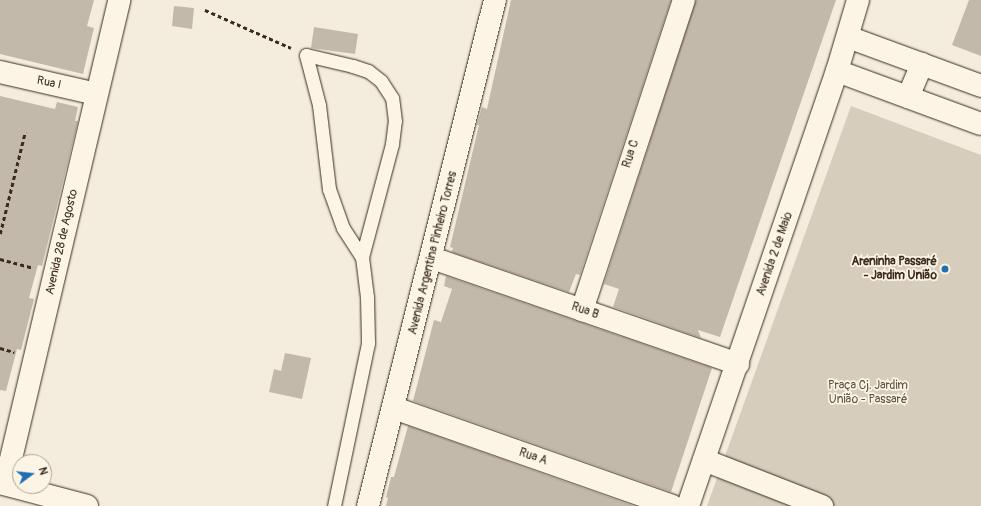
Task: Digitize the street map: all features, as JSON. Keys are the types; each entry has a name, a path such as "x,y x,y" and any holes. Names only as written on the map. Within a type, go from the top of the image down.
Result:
{"street":[{"name":"Avenida 28 de Agosto","path":"2,483 55,274 119,0"},
{"name":"Avenida Argentina Pinheiro Torres","path":"368,506 432,258 495,0"},
{"name":"Rua C","path":"582,310 684,0"},
{"name":"Avenida 2 de Maio","path":"688,506 738,364 837,71 858,0"},
{"path":"848,37 981,86"},
{"path":"908,97 922,64"},
{"path":"837,71 981,124"},
{"name":"Rua I","path":"0,72 97,94"},
{"name":"Rua B","path":"432,258 738,364"},
{"name":"Rua A","path":"394,408 672,506"},
{"path":"704,460 822,506"},
{"path":"2,483 87,506"}],"lane":[{"path":"334,506 368,343 367,297 362,258 392,144 395,120 392,98 381,80 368,71 306,55 319,105 329,189 343,228 362,258"}],"path":[{"path":"205,10 306,55"},
{"path":"0,234 25,132"},
{"path":"0,259 55,274"}],"green space":[{"name":"Praça Cj. Jardim União - Passaré","path":"851,106 981,155 981,506 707,506"}],"building":[{"path":"0,0 94,0 87,26 94,28 83,74 0,54"},
{"path":"511,0 671,0 580,275 576,274 569,292 452,252 453,248 450,247 479,125 477,125 482,107 487,109"},
{"path":"696,0 836,0 720,337 698,330 701,338 613,307 619,289 604,284"},
{"path":"969,0 981,0 981,56 952,45"},
{"path":"174,6 194,8 192,29 172,26"},
{"path":"314,27 358,34 355,54 311,48"},
{"path":"0,96 55,109 57,102 78,107 75,121 78,121 42,266 38,265 29,298 34,299 21,350 17,349 6,391 0,390"},
{"path":"446,276 712,368 671,492 413,401 434,320 441,322 452,289 444,286"},
{"path":"285,353 311,358 302,399 269,392 274,369 281,371"},
{"path":"408,426 634,506 386,506 388,498 386,497 391,477 394,477"}],"place":[{"name":"Areninha Passaré - Jardim União","path":"945,269"}]}
